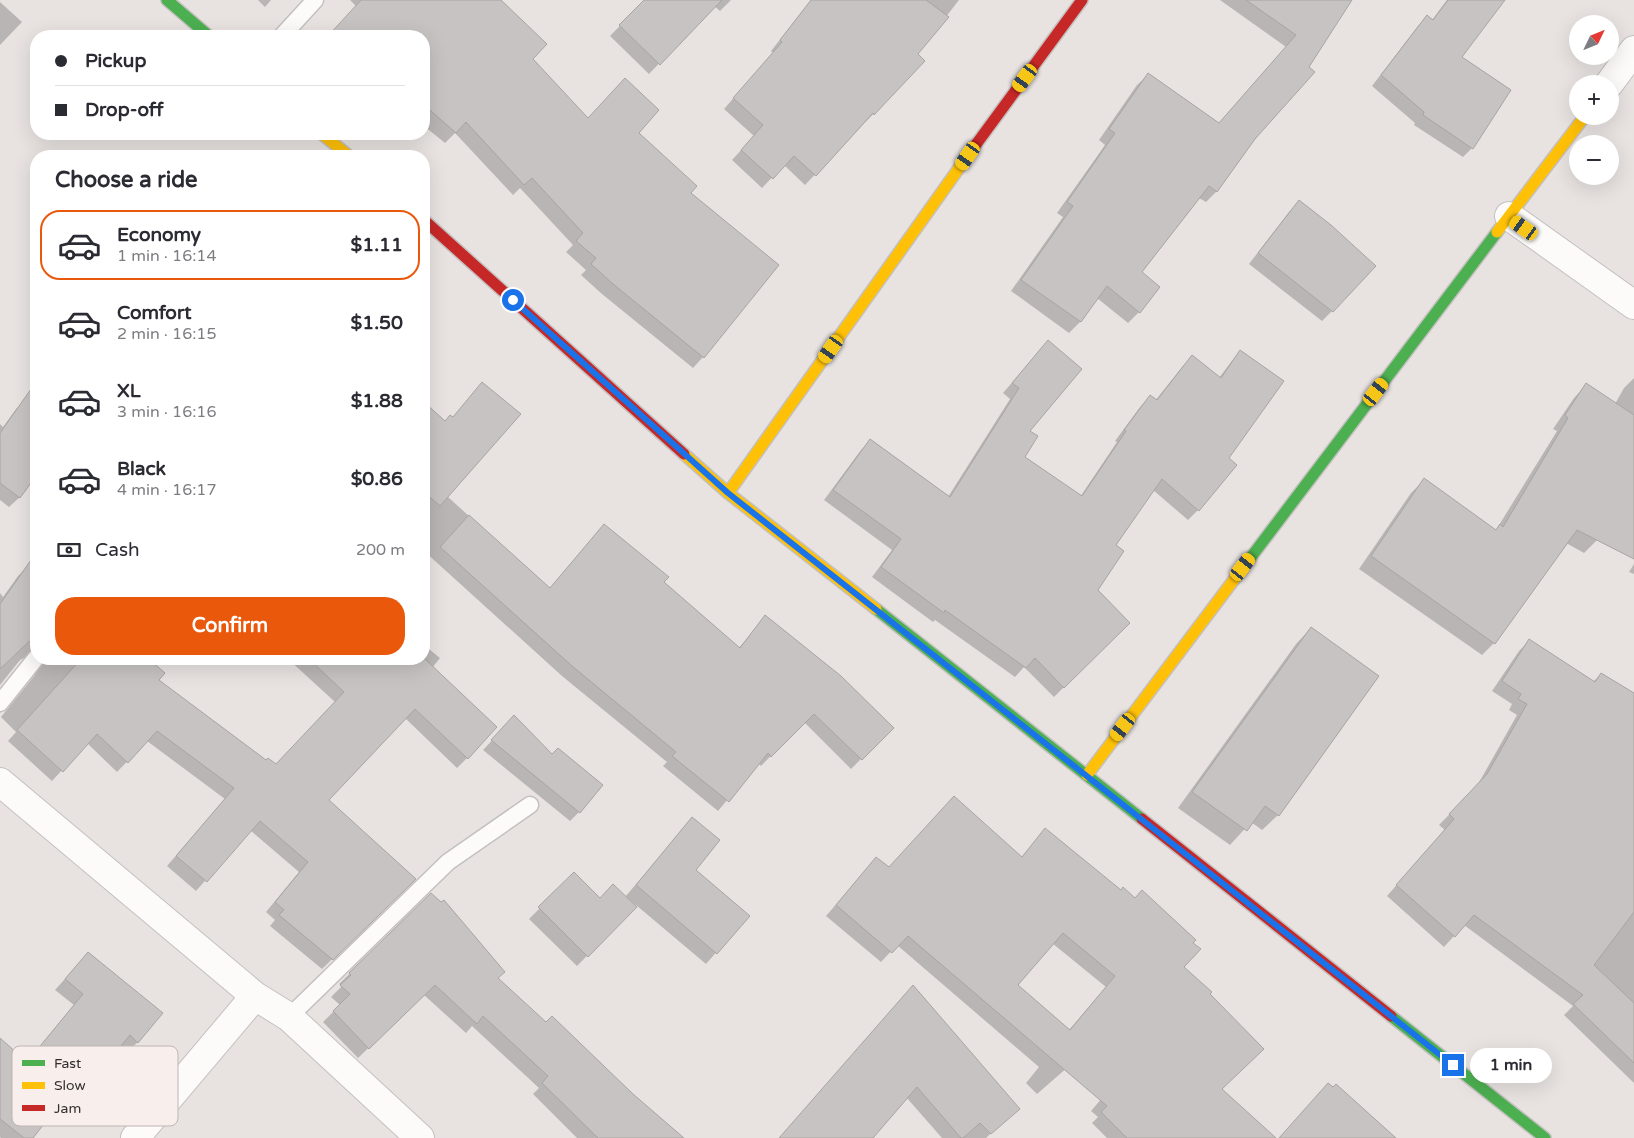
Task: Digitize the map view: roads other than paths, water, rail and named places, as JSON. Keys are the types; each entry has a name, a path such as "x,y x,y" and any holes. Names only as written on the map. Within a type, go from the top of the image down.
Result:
{"street":[{"path":"168,0 202,30"},
{"path":"728,493 979,140 1082,0"},
{"path":"1616,75 1634,50"},
{"path":"1086,775 1578,125"},
{"path":"329,140 342,150"},
{"path":"1509,216 1634,305"},
{"path":"430,225 728,493 1545,1138"},
{"path":"0,782 255,996 289,1017 420,1138"},
{"path":"178,1087 255,996"},
{"path":"135,1138 145,1126"}],"lane":[{"path":"288,30 315,0"},
{"path":"0,703 30,665"},
{"path":"289,1017 448,862 530,805"}]}
